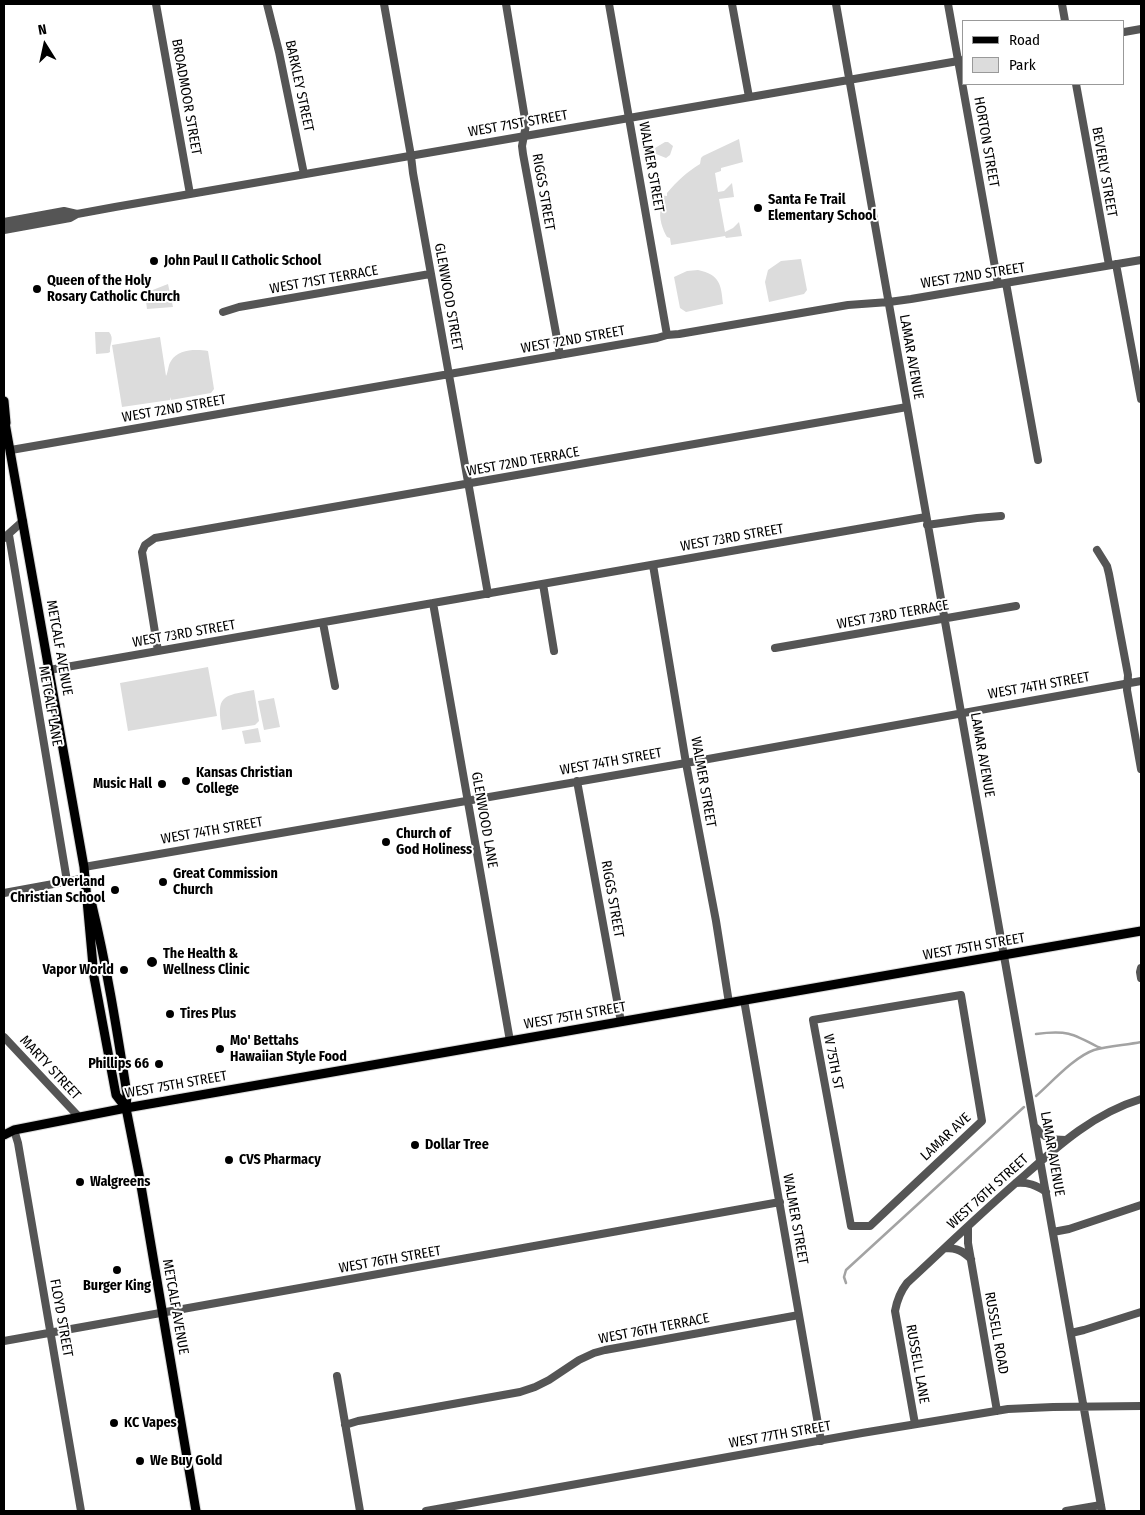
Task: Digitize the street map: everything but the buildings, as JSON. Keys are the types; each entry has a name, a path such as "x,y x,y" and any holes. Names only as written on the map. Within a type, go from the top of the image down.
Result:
{"main road":[{"name":"METCALF AVENUE","path":"4,401 4,422 11,450 86,878 112,1004 127,1094 126,1108 139,1174 196,1511"},
{"name":"METCALF AVENUE","path":"86,878 94,977 116,1095 126,1108"},
{"name":"WEST 75TH STREET","path":"4,1135 14,1130 126,1108 1141,931"},
{"name":"WEST 75TH STREET","path":"4,1129 14,1130"}],"street":[{"name":"BROADMOOR STREET","path":"156,4 190,194"},
{"name":"BARKLEY STREET","path":"266,4 279,52 304,174"},
{"name":"GLENWOOD STREET","path":"384,4 412,156 413,173 430,274 488,594"},
{"name":"RIGGS STREET","path":"506,4 526,125 522,146 523,154 560,355"},
{"name":"WALMER STREET","path":"609,4 668,334"},
{"path":"732,4 749,97"},
{"name":"LAMAR AVENUE","path":"836,4 1101,1508"},
{"name":"HORTON STREET","path":"948,4 961,60"},
{"path":"1062,4 1065,20"},
{"path":"1125,32 1141,29"},
{"name":"WEST 71ST STREET","path":"4,230 70,218 77,214 961,60"},
{"name":"HORTON STREET","path":"966,85 1002,284 1038,460"},
{"name":"BEVERLY STREET","path":"1076,85 1141,399"},
{"name":"WEST 71ST STREET","path":"4,222 64,211 77,214"},
{"name":"WEST 72ND STREET","path":"11,450 657,338 668,334 679,334 848,305 889,302 1141,260"},
{"name":"WEST 71ST TERRACE","path":"223,312 239,307 430,274"},
{"name":"WEST 72ND TERRACE","path":"158,652 142,549 144,545 155,538 907,407"},
{"name":"WEST 73RD STREET","path":"49,670 653,565 926,521 1001,516"},
{"path":"6,536 23,521"},
{"name":"METCALF LANE","path":"6,536 67,881"},
{"path":"1097,550 1110,574 1128,675 1127,690 1141,769"},
{"name":"WALMER STREET","path":"653,565 686,763 730,1003"},
{"path":"543,584 554,651"},
{"name":"GLENWOOD LANE","path":"433,603 510,1041"},
{"name":"WEST 73RD TERRACE","path":"775,648 1016,606"},
{"path":"323,623 335,686"},
{"name":"WEST 74TH STREET","path":"84,867 467,799 686,763 1141,681"},
{"name":"RIGGS STREET","path":"578,781 621,1022"},
{"path":"4,892 86,878"},
{"path":"1141,968 1141,978"},
{"name":"W 75TH ST","path":"851,1226 813,1020 961,996"},
{"name":"LAMAR AVE","path":"851,1226 870,1226 982,1121 961,996"},
{"name":"WALMER STREET","path":"744,1000 821,1441"},
{"name":"MARTY STREET","path":"4,1037 79,1117"},
{"name":"WEST 76TH STREET","path":"896,1307 901,1290 907,1283 1041,1161 1066,1140 1107,1113 1141,1098"},
{"path":"1034,1126 1049,1139 1066,1140"},
{"name":"FLOYD STREET","path":"14,1130 18,1143 81,1511"},
{"path":"1016,1183 1026,1182 1033,1184 1046,1192"},
{"name":"WEST 76TH STREET","path":"4,1341 780,1202"},
{"path":"1053,1232 1069,1229 1141,1205"},
{"name":"RUSSELL ROAD","path":"968,1227 970,1259 997,1411"},
{"path":"945,1248 960,1250 970,1259"},
{"name":"RUSSELL LANE","path":"896,1307 901,1348 916,1424"},
{"path":"1071,1333 1141,1312"},
{"name":"WEST 76TH TERRACE","path":"345,1425 358,1421 520,1392 550,1380 579,1360 605,1350 799,1315"},
{"path":"337,1376 360,1511"},
{"name":"WEST 77TH STREET","path":"426,1511 997,1411 1027,1408 1141,1406"},
{"path":"1066,1511 1101,1508"}],"green space":[{"path":"739,139 743,162 721,168 721,171 715,173 718,192 724,191 732,183 734,197 719,199 725,232 739,222 742,236 726,238 725,236 671,245 670,238 667,237 661,223 661,209 657,206 654,199 659,195 667,196 667,193 678,181 700,164 703,156"},
{"path":"665,142 673,146 670,155 666,158 656,154 655,148"},
{"path":"801,259 807,290 804,294 769,302 765,282 768,270 781,261"},
{"path":"698,270 711,275 718,281 723,304 686,312 680,308 674,277 687,271"},
{"path":"168,284 173,307 147,309 145,293"},
{"path":"95,332 109,332 112,339 110,352 96,354"},
{"path":"160,337 166,376 170,363 178,354 193,350 208,351 214,389 211,393 171,400 170,397 170,400 122,407 112,345"},
{"path":"208,667 217,716 128,731 120,683"},
{"path":"254,690 259,721 255,725 222,730 220,710 224,699 228,696"},
{"path":"274,698 280,727 264,730 258,701"},
{"path":"258,728 261,742 245,744 242,731"}],"waterway":[{"path":"1036,1034 1055,1032 1068,1034 1082,1038 1101,1048"},
{"path":"1036,1096 1086,1053 1141,1042"},
{"path":"846,1283 844,1277 846,1270 1024,1107"}],"place":[{"name":"Santa Fe Trail Elementary School","path":"758,208"},
{"name":"John Paul II Catholic School","path":"154,261"},
{"name":"Queen of the Holy Rosary Catholic Church","path":"37,289"},
{"name":"Kansas Christian College","path":"186,781"},
{"name":"Music Hall","path":"162,784"},
{"name":"Church of God Holiness","path":"386,842"},
{"name":"Great Commission Church","path":"163,882"},
{"name":"Overland Christian School","path":"115,890"},
{"name":"The Health & Wellness Clinic","path":"152,962"},
{"name":"Vapor World","path":"124,970"},
{"name":"Tires Plus","path":"170,1014"},
{"name":"Mo' Bettahs Hawaiian Style Food","path":"220,1049"},
{"name":"Phillips 66","path":"159,1064"},
{"name":"Dollar Tree","path":"415,1145"},
{"name":"CVS Pharmacy","path":"229,1160"},
{"name":"Walgreens","path":"80,1182"},
{"name":"Burger King","path":"117,1270"},
{"name":"KC Vapes","path":"114,1423"},
{"name":"We Buy Gold","path":"140,1461"}]}
